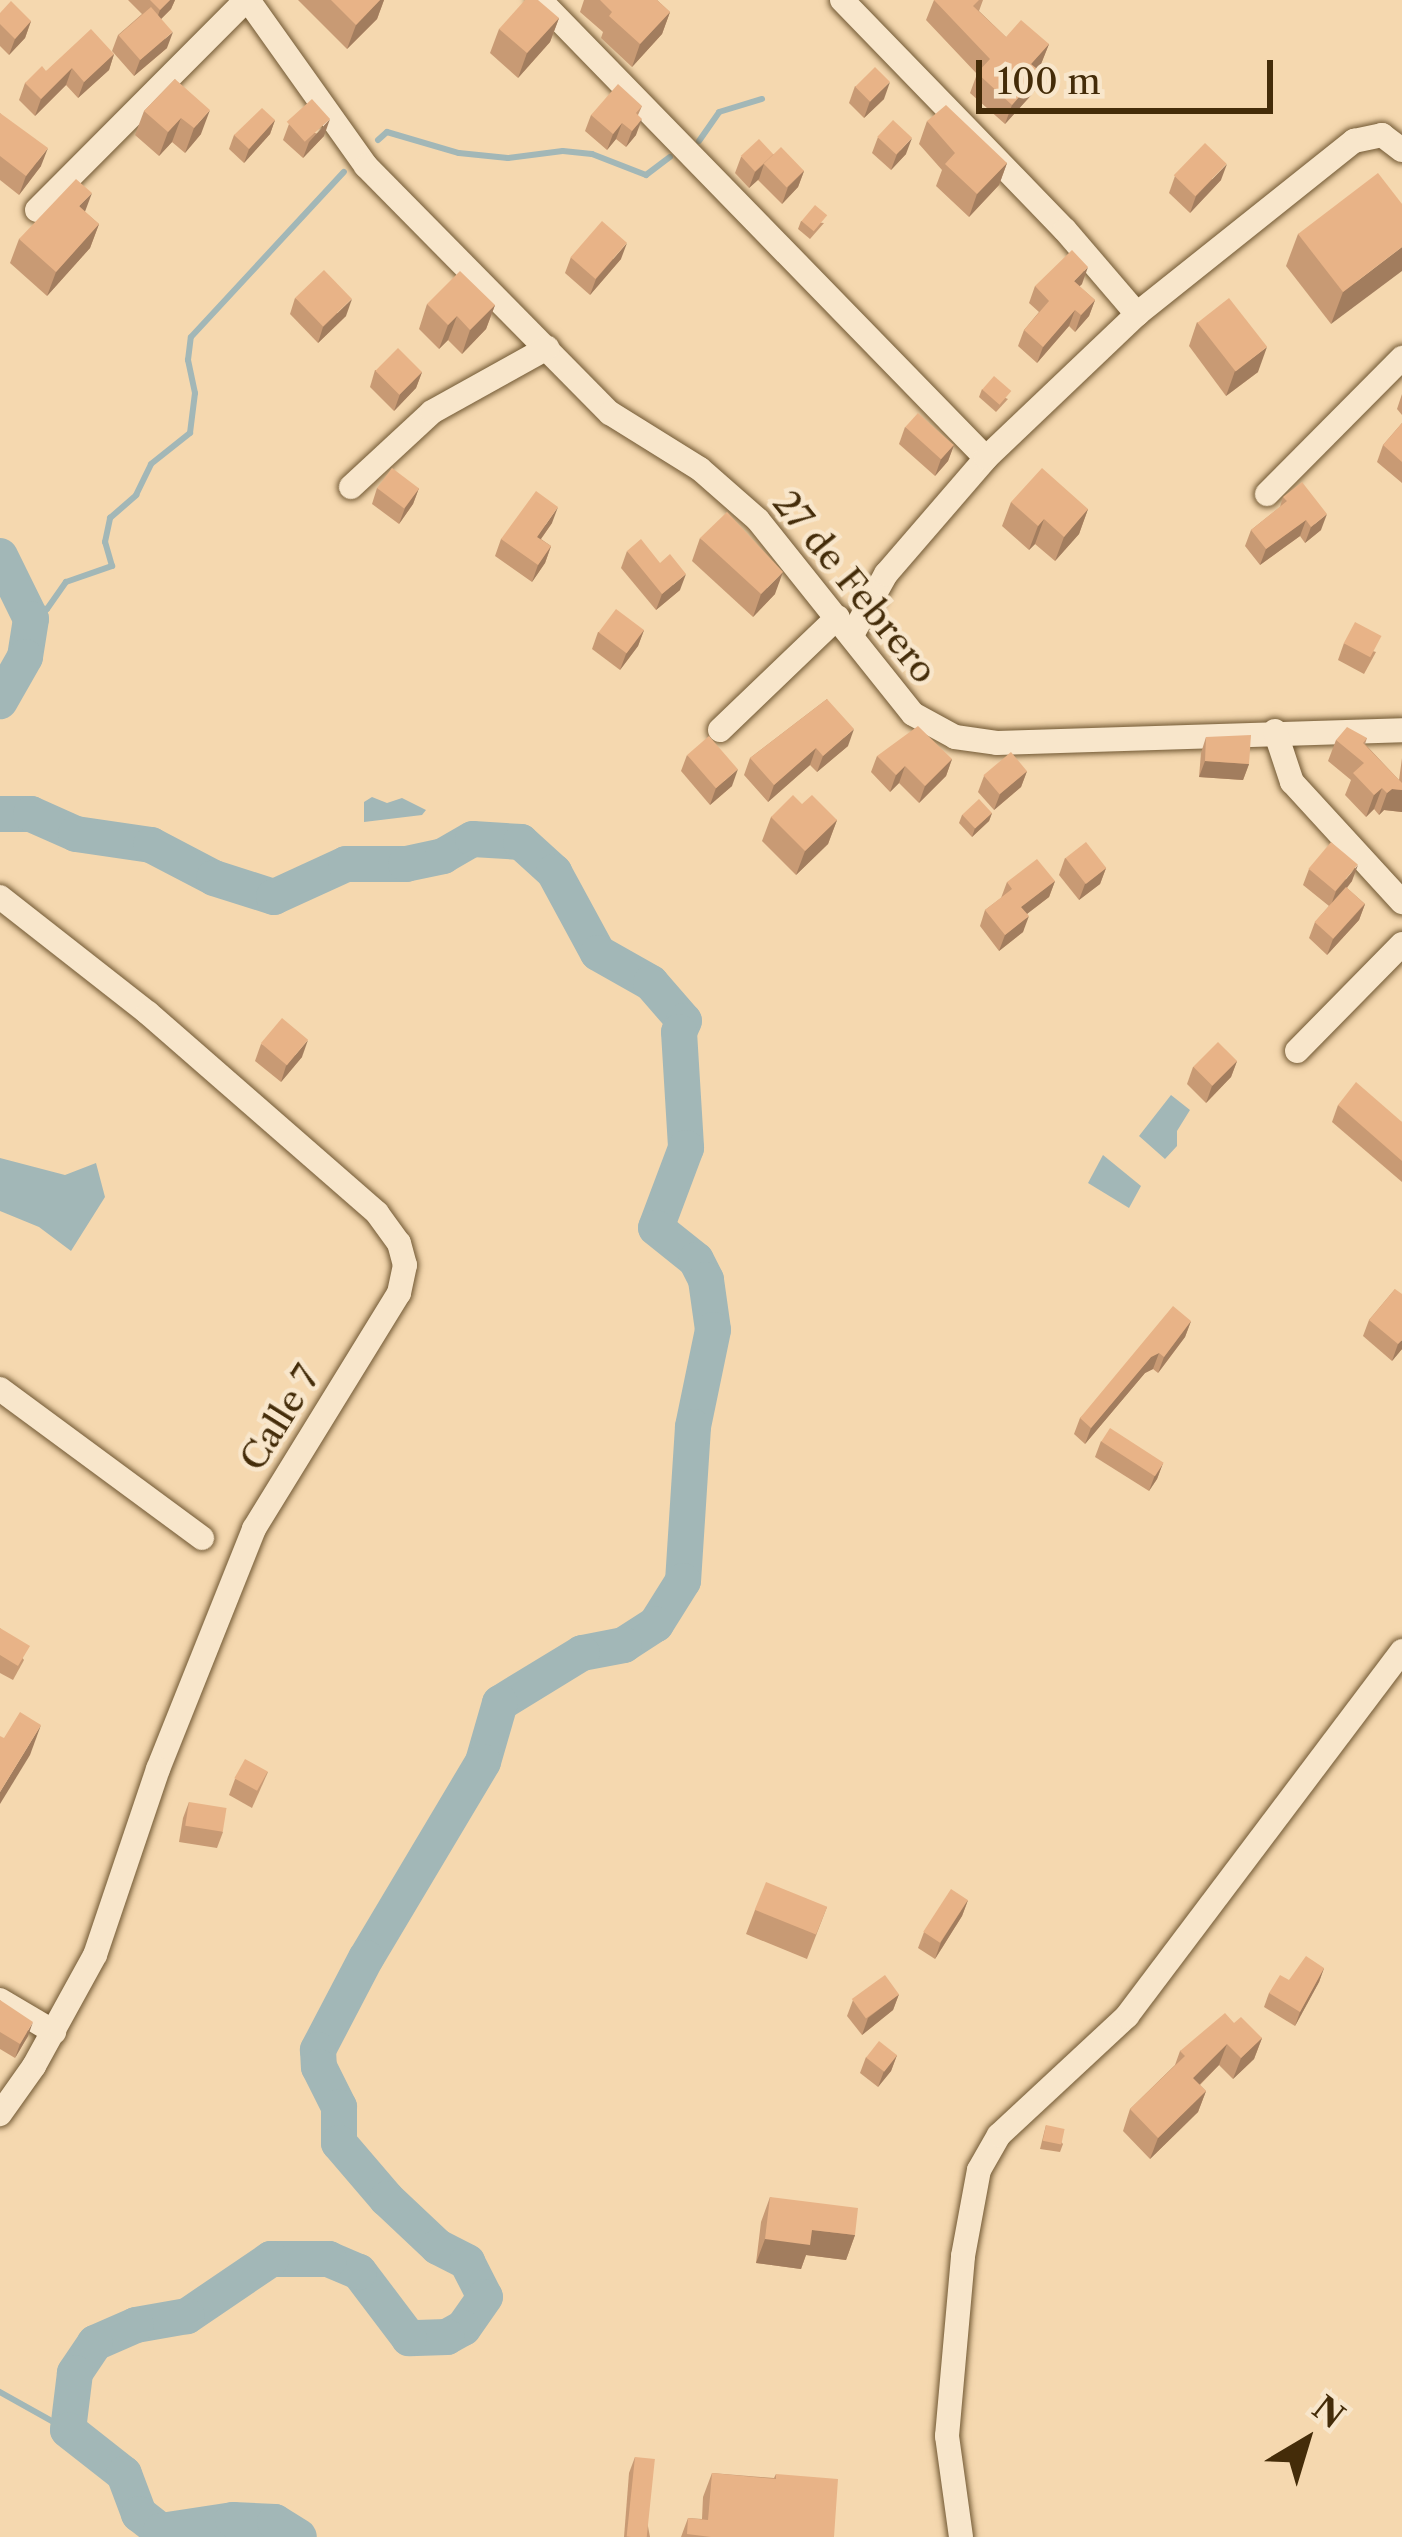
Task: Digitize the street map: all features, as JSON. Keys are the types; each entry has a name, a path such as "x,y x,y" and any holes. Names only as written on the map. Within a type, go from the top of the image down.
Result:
{"street":[{"path":"37,210 247,0"},
{"name":"27 de Febrero","path":"247,0 367,166 610,413 700,469 758,520 913,714 955,737 997,743 1402,730"},
{"path":"842,0 1066,230 1137,314"},
{"path":"544,1 986,458"},
{"path":"720,730 845,626 986,458 1137,314 1354,141 1382,135 1402,150"},
{"path":"351,487 432,412 466,388 547,348"},
{"path":"1267,494 1402,358"},
{"path":"1275,731 1292,782 1402,902"},
{"name":"Calle 7","path":"0,898 148,1013 377,1213 399,1244 405,1265 399,1293 254,1529 158,1769 95,1955 54,2032 0,2114"},
{"path":"1297,1051 1402,944"},
{"path":"0,1389 202,1538"},
{"path":"962,2537 947,2436 963,2256 979,2170 999,2135 1127,2016 1402,1651"},
{"path":"0,2000 54,2032"}],"shaded area":[{"path":"372,797 387,803 402,798 426,810 422,815 364,822 364,802"},
{"path":"1171,1095 1190,1110 1177,1131 1177,1146 1165,1159 1139,1136"},
{"path":"1103,1155 1141,1186 1129,1208 1088,1183"},
{"path":"0,1158 65,1175 96,1163 105,1197 71,1251 39,1227 0,1211"}],"building":[{"path":"150,0 170,0 160,10"},
{"path":"331,0 380,0 356,25"},
{"path":"525,0 538,0 559,18 527,53 499,29"},
{"path":"600,0 657,0 670,12 640,44 609,16 612,12"},
{"path":"934,0 979,0 973,6 1006,37 1021,20 1049,44 1031,64 1041,72 1012,105 977,73 990,59"},
{"path":"11,1 31,21 15,39 0,24 0,13"},
{"path":"151,7 173,32 140,60 119,35"},
{"path":"91,29 114,54 84,82 72,68 41,99 25,83 42,66 46,71"},
{"path":"875,67 890,82 870,102 855,87"},
{"path":"175,79 210,110 194,128 181,118 168,132 144,111"},
{"path":"618,84 642,106 636,113 642,119 632,131 622,123 613,134 591,115"},
{"path":"312,99 330,119 305,142 287,122"},
{"path":"946,105 1007,163 977,194 945,164 955,153 927,121"},
{"path":"262,108 275,120 249,149 234,135"},
{"path":"0,113 48,148 26,176 0,156"},
{"path":"893,120 912,138 896,155 877,137"},
{"path":"759,139 773,154 755,171 741,156"},
{"path":"1205,143 1227,164 1195,196 1174,175"},
{"path":"781,147 804,171 787,187 764,164"},
{"path":"1378,173 1402,204 1402,247 1343,292 1298,234"},
{"path":"76,179 92,193 79,206 99,224 56,272 19,239"},
{"path":"815,205 827,215 814,231 802,221"},
{"path":"602,221 627,243 595,279 571,257"},
{"path":"1072,250 1088,267 1074,281 1095,300 1081,315 1075,310 1043,347 1024,330 1049,301 1035,286"},
{"path":"324,270 352,299 323,327 295,298"},
{"path":"460,271 495,305 470,330 457,316 448,325 427,304"},
{"path":"1229,298 1267,347 1236,371 1197,323"},
{"path":"398,348 422,372 399,395 375,371"},
{"path":"994,376 1011,391 1000,405 982,390"},
{"path":"918,413 954,445 941,459 905,427"},
{"path":"1402,423 1402,462 1383,445"},
{"path":"392,468 419,488 404,508 377,488"},
{"path":"1042,468 1088,509 1064,537 1044,519 1038,526 1011,502"},
{"path":"1302,482 1327,514 1311,527 1306,520 1266,549 1251,530"},
{"path":"536,491 558,507 537,537 551,546 538,565 501,539"},
{"path":"727,512 783,572 761,594 700,538"},
{"path":"641,539 660,563 670,554 686,574 662,594 627,551"},
{"path":"616,609 644,630 626,653 599,632"},
{"path":"1355,622 1381,636 1370,657 1344,643"},
{"path":"827,699 854,729 823,756 816,748 774,785 750,758"},
{"path":"918,726 952,759 925,786 905,766 896,775 877,756"},
{"path":"1347,727 1367,738 1363,743 1402,783 1402,790 1387,793 1382,788 1374,795 1353,773 1364,763 1336,740"},
{"path":"1251,735 1249,764 1205,761 1206,737"},
{"path":"709,736 738,769 716,788 687,755"},
{"path":"1011,752 1027,771 999,794 983,775"},
{"path":"793,795 802,804 812,795 837,820 805,851 771,817"},
{"path":"979,799 992,813 975,829 962,815"},
{"path":"1086,842 1106,868 1086,884 1066,858"},
{"path":"1331,842 1358,864 1335,891 1309,869"},
{"path":"1037,859 1055,881 1021,907 1029,916 1005,935 985,910 1012,889 1007,882"},
{"path":"1346,887 1365,904 1333,939 1315,922"},
{"path":"282,1018 308,1040 287,1065 261,1043"},
{"path":"1218,1042 1237,1061 1212,1086 1193,1067"},
{"path":"1356,1082 1402,1122 1402,1161 1338,1105"},
{"path":"1395,1289 1402,1294 1402,1340 1398,1344 1369,1320"},
{"path":"1173,1306 1191,1321 1164,1357 1159,1353 1151,1357 1091,1428 1080,1418"},
{"path":"1110,1428 1164,1463 1155,1476 1101,1441"},
{"path":"0,1628 30,1646 18,1666 0,1655"},
{"path":"20,1712 41,1725 0,1792 0,1736 4,1738"},
{"path":"245,1759 268,1772 257,1791 234,1778"},
{"path":"189,1802 227,1808 223,1832 185,1826"},
{"path":"766,1882 827,1907 816,1935 755,1910"},
{"path":"951,1889 968,1900 940,1943 923,1932"},
{"path":"1306,1956 1324,1968 1300,2012 1269,1993 1280,1975 1289,1980"},
{"path":"885,1975 899,1994 866,2019 852,1999"},
{"path":"0,2000 33,2022 20,2044 0,2032"},
{"path":"1225,2013 1234,2023 1241,2017 1262,2038 1241,2058 1227,2044 1193,2078 1206,2091 1158,2138 1130,2109 1185,2056 1180,2051"},
{"path":"879,2041 897,2055 884,2072 866,2058"},
{"path":"1046,2125 1065,2129 1061,2145 1043,2141"},
{"path":"770,2197 858,2208 855,2235 812,2230 810,2245 765,2239"},
{"path":"635,2457 655,2459 647,2537 627,2537"},
{"path":"712,2473 838,2479 834,2537 687,2534 688,2518 708,2520"}],"waterway":[{"path":"699,141 719,112 762,99"},
{"path":"378,140 387,132 459,153 508,158 563,151 592,154 646,175 670,157"},
{"path":"28,607 47,609 66,582 112,566 105,542 110,518 136,495 151,464 190,433 195,393 188,360 191,337 344,172"},
{"path":"0,556 31,619 25,657 0,701"},
{"path":"0,814 31,814 76,834 151,845 214,878 274,897 346,864 406,864 443,856 473,839 521,842 554,872 598,953 651,983 684,1021 679,1032 686,1148 656,1228 696,1260 706,1280 713,1330 693,1427 683,1581 656,1624 624,1645 582,1653 500,1703 483,1762 366,1958 318,2050 319,2067 339,2107 339,2143 387,2199 438,2247 467,2262 485,2297 463,2328 447,2337 409,2338 359,2272 329,2259 271,2259 187,2316 136,2325 95,2343 75,2373 68,2430 124,2474 139,2514 161,2531 233,2520 275,2522 299,2537"},
{"path":"0,2392 68,2430"}]}
